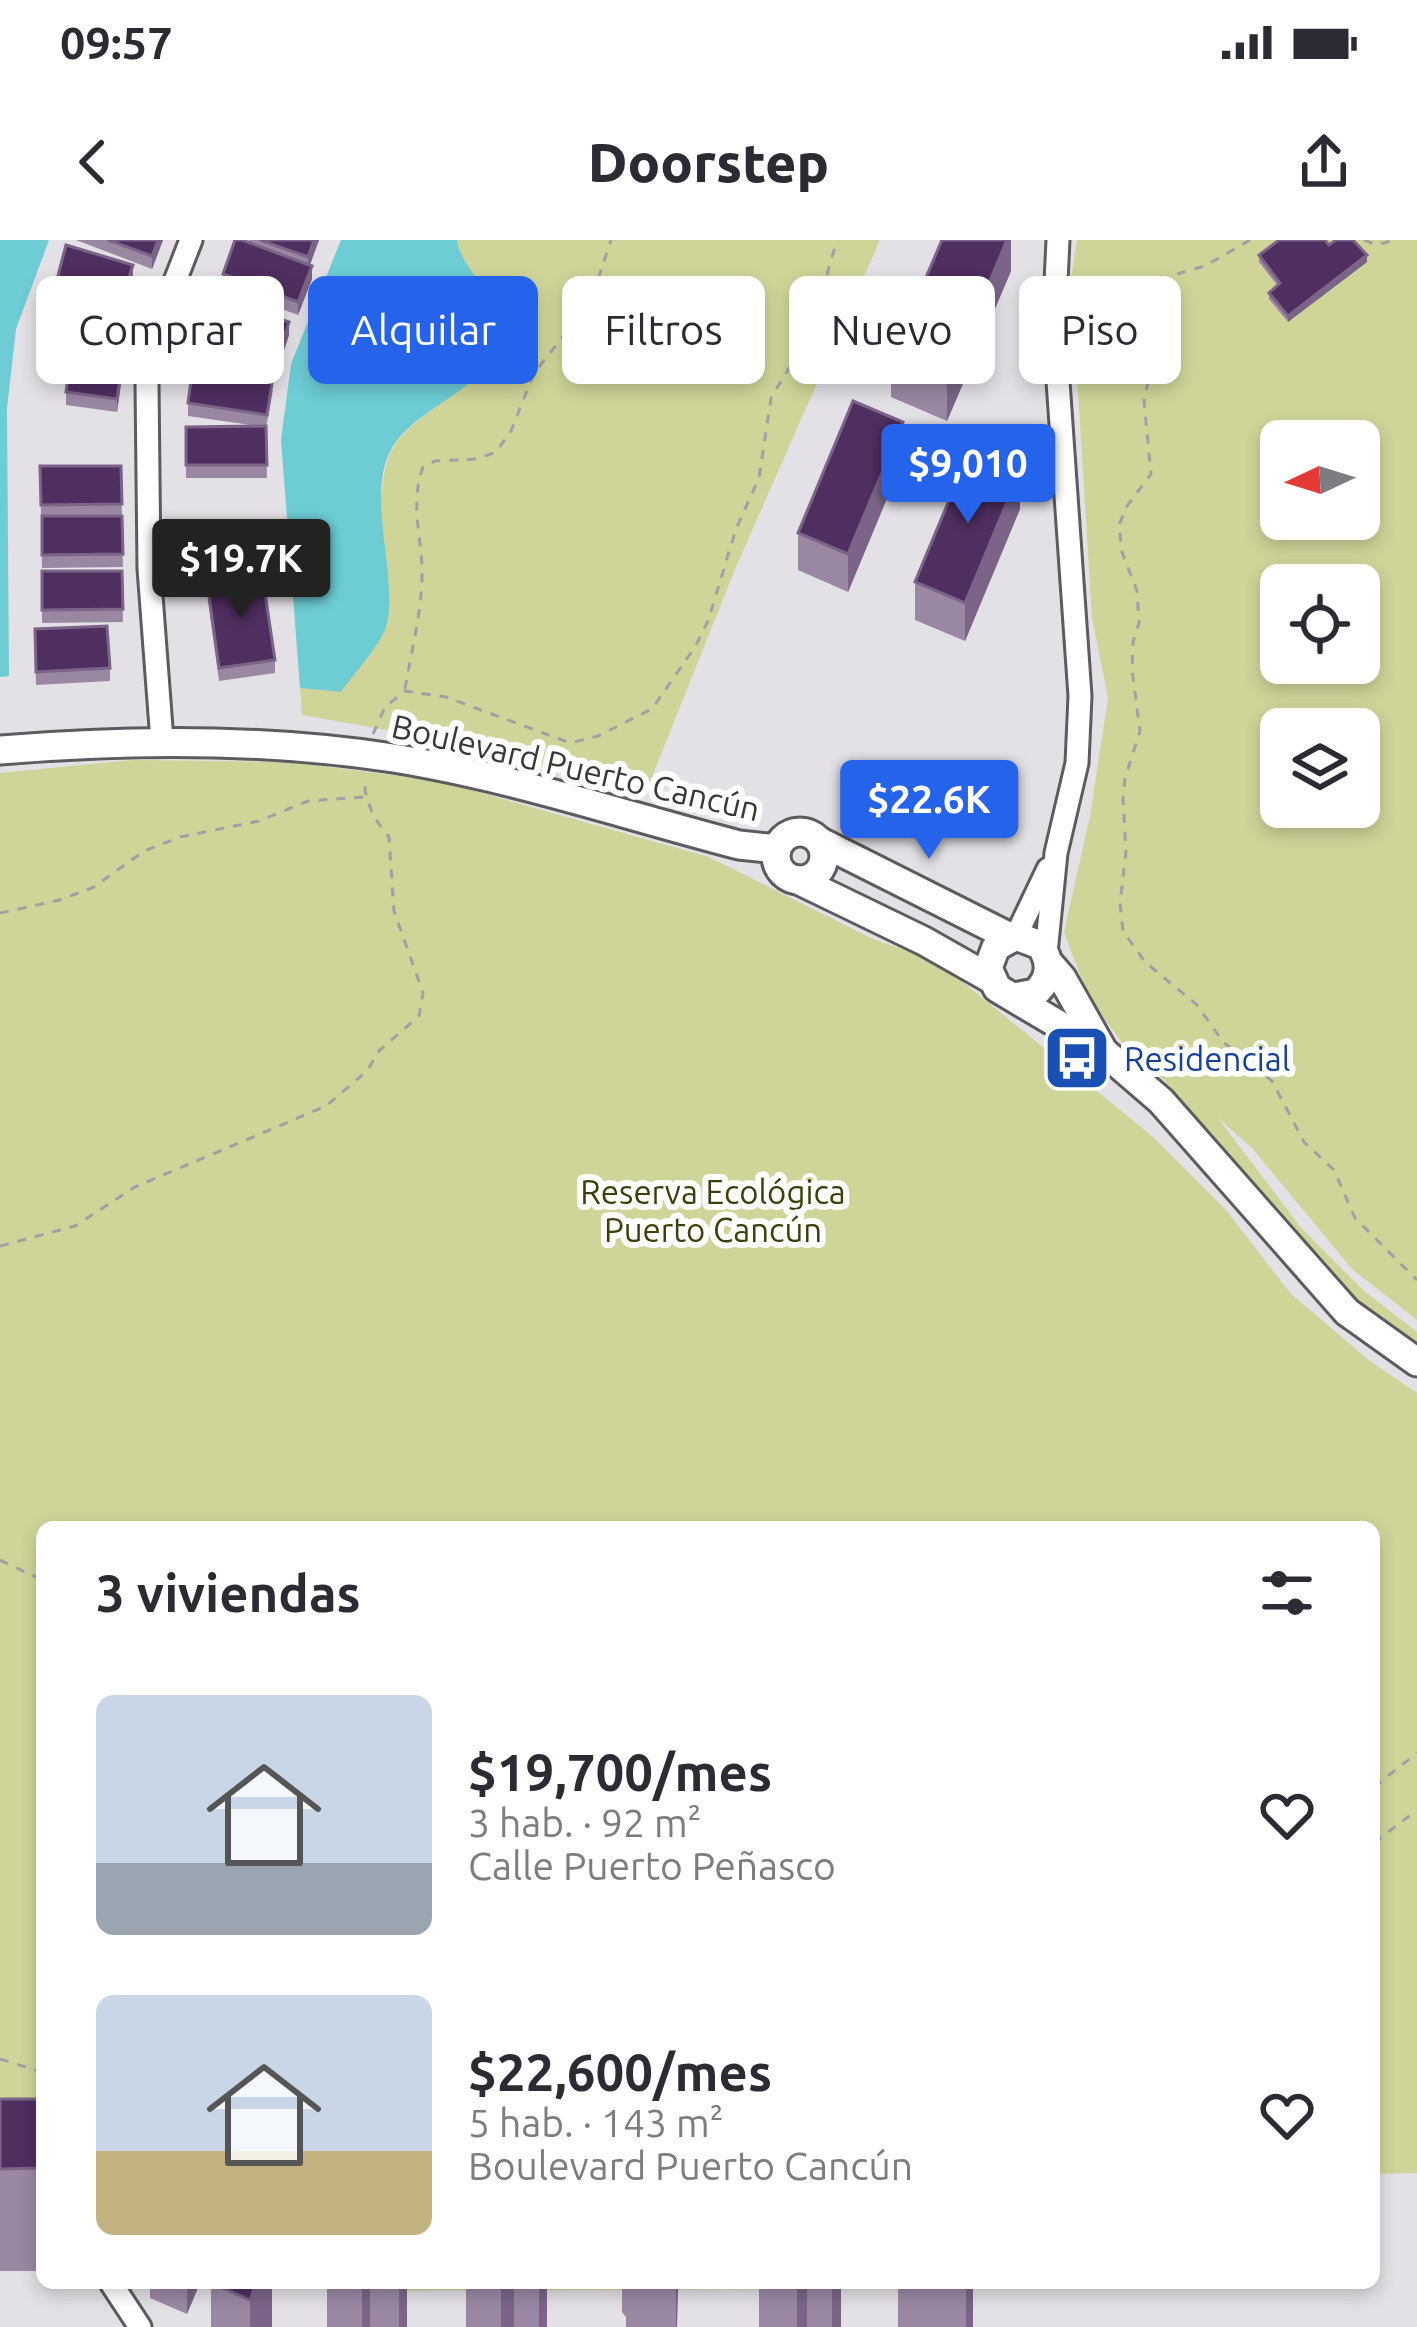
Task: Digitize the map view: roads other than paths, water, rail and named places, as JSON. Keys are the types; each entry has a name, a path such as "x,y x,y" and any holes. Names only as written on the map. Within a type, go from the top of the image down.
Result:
{"street":[{"path":"162,741 149,569 147,383 152,340 191,240"},
{"path":"1014,997 1025,997 1043,986 1056,853 1077,763 1080,696 1054,324 1058,240"},
{"name":"Boulevard Puerto Cancún","path":"0,750 162,741 369,755 491,777 739,845 777,849"},
{"path":"1103,1051 1062,978 1031,939 1014,937 797,832 783,839 777,849 779,868 924,941 1103,1051 1161,1101 1347,1312 1417,1363"},
{"path":"798,880 813,877 823,864 818,841"},
{"path":"991,979 991,956 1004,940 1014,937 1056,853"},
{"path":"924,941 943,904"},
{"path":"115,2289 140,2327"}],"water":[{"path":"0,240 49,240 16,329 7,408 9,676 0,677"},
{"path":"341,240 457,240 476,276 326,276"},
{"path":"308,322 308,384 469,384 404,433 384,467 381,511 389,581 387,623 374,649 341,692 300,688 281,440 291,364"}],"place":[{"name":"Residencial","path":"1077,1058"}],"park label":[{"name":"Reserva Ecológica Puerto Cancún","path":"713,1210"}]}
